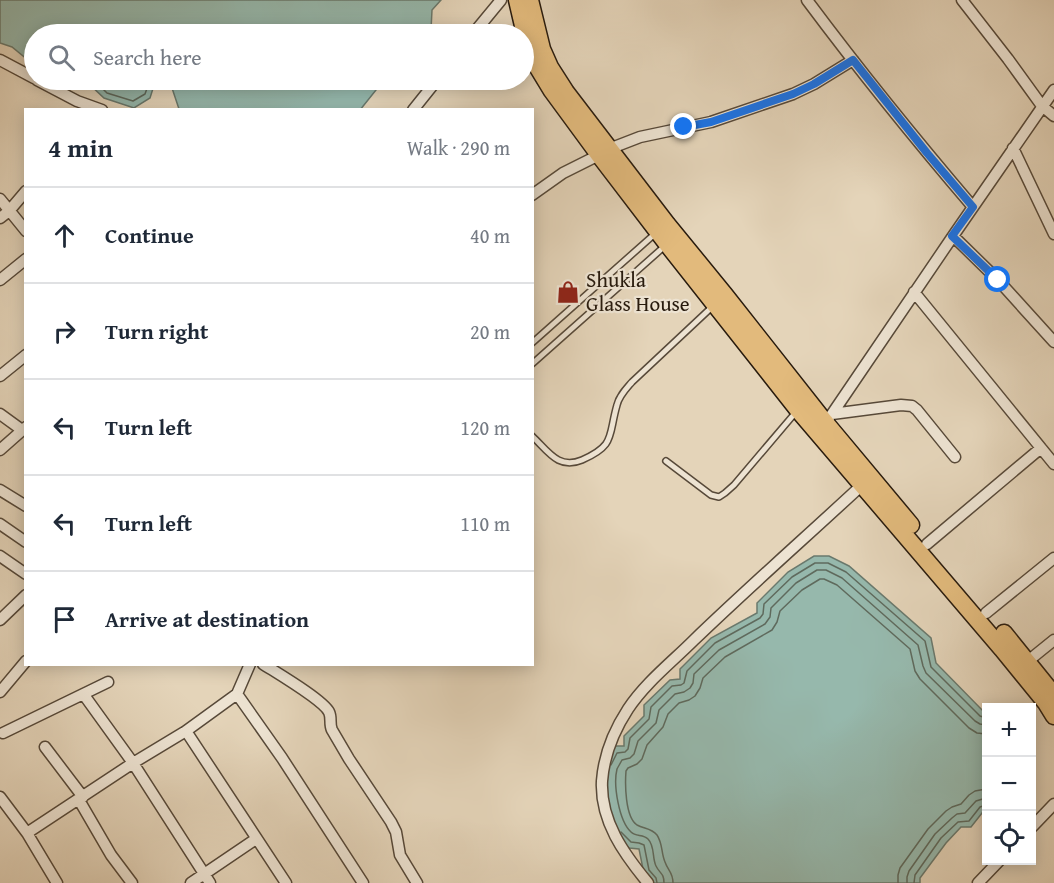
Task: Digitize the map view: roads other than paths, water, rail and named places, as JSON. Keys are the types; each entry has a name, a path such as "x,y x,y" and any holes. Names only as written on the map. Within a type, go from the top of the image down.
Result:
{"main road":[{"path":"518,0 523,24"},
{"path":"530,0 539,40 550,66 604,152"},
{"path":"534,60 552,91 604,152 720,300 1054,695"},
{"path":"720,300 798,410 824,422 862,485 1002,649 1054,716"}],"street":[{"path":"481,24 501,0"},
{"path":"807,0 927,153 973,207"},
{"path":"962,0 1042,106 1054,116"},
{"path":"0,60 24,73"},
{"path":"534,194 563,173 632,139 711,122 793,94 853,60"},
{"path":"52,90 75,105 91,108"},
{"path":"415,108 429,90"},
{"path":"824,422 1054,90"},
{"path":"1013,148 1054,234"},
{"path":"4,214 24,193"},
{"path":"0,199 4,214 24,229"},
{"path":"952,236 998,280 1054,342"},
{"path":"0,280 24,261"},
{"path":"914,292 1054,464"},
{"path":"0,376 24,357"},
{"path":"824,422 901,405 912,406 955,457"},
{"path":"0,414 24,429 0,450"},
{"path":"927,544 1041,448"},
{"path":"648,883 618,843 605,813 602,783 609,743 628,709 651,682 720,615 862,485"},
{"path":"0,490 24,505"},
{"path":"0,524 24,541"},
{"path":"0,556 24,573"},
{"path":"986,613 1054,558"},
{"path":"0,620 24,597"},
{"path":"1028,662 1054,640"},
{"path":"0,692 24,663"},
{"path":"27,833 186,730 237,694 249,666"},
{"path":"266,666 325,706 330,713 330,726 391,822 396,832 400,855 417,883"},
{"path":"3,733 108,682"},
{"path":"84,694 134,763 207,879"},
{"path":"237,694 282,758 363,883"},
{"path":"186,730 286,883"},
{"path":"45,747 81,799 111,855 132,883"},
{"path":"0,797 27,833 57,883"},
{"path":"1036,823 1054,804"},
{"path":"191,883 207,879 256,839"},
{"path":"978,883 995,865"},
{"path":"42,883 48,871"}],"lane":[{"path":"534,341 667,234"},
{"path":"534,362 667,234"},
{"path":"534,438 552,456 566,463 576,462 597,453 605,446 611,435 617,404 627,388 720,300"},
{"path":"666,461 711,495 719,497 734,484 798,410"}],"water":[{"path":"0,0 441,0 432,10 431,24 24,24 24,57 12,47 0,43"},
{"path":"95,90 152,90 150,98 134,108 104,98"},
{"path":"173,90 376,90 362,108 179,108"},
{"path":"814,556 829,556 849,566 931,638 936,663 982,710 982,813 971,827 961,827 946,843 920,878 920,883 653,883 644,874 639,849 629,848 613,833 603,767 614,746 624,746 624,736 644,716 644,705 670,680 680,679 680,669 711,638 757,613 757,603 788,572"}],"place":[{"name":"Shukla Glass House","path":"568,292"}]}
